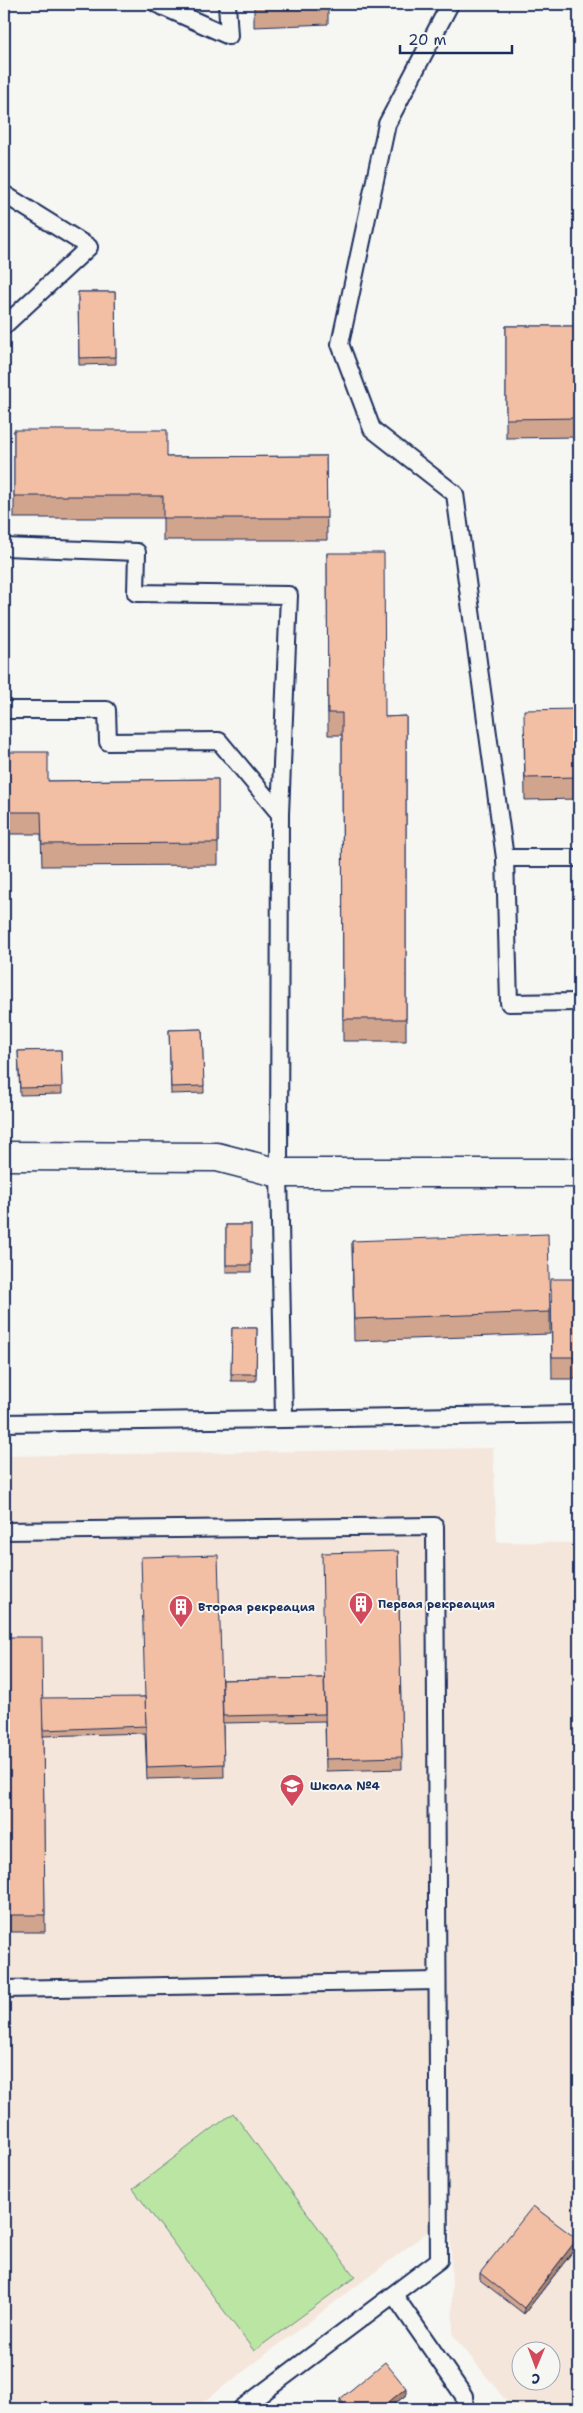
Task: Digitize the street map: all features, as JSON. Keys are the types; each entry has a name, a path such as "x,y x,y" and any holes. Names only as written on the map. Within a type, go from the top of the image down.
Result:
{"street":[{"path":"4,1156 217,1157 279,1173 579,1173"}],"lane":[{"path":"157,4 228,36 227,4"},
{"path":"450,4 387,124 340,344 372,429 455,494 505,858 509,1003 579,1002"},
{"path":"4,194 89,247 4,326"},
{"path":"4,547 137,552 136,593 289,595 280,814 279,1173 284,1419"},
{"path":"4,710 107,710 108,742 219,741 280,814"},
{"path":"505,858 579,858"},
{"path":"4,1423 579,1414"},
{"path":"4,1531 435,1526 439,2260 241,2409"},
{"path":"4,1989 437,1981"},
{"path":"394,2295 464,2396 465,2409"}],"shaded area":[{"name":"Школа №4","path":"493,1448 497,1542 579,1543 579,2409 521,2409 507,2402 453,2335 450,2215 194,2409 4,2409 4,1456"}],"green space":[{"path":"233,2113 355,2277 254,2351 133,2189"}],"building":[{"path":"254,4 290,4 254,5"},
{"path":"78,292 115,292 116,357 79,358"},
{"path":"506,326 579,326 579,418 506,419"},
{"path":"14,430 167,430 167,457 326,456 327,518 163,518 163,496 14,496"},
{"path":"327,553 384,553 385,717 406,716 406,1019 343,1019 342,713 328,713"},
{"path":"579,709 579,777 525,778 524,710"},
{"path":"4,752 48,752 48,781 218,779 218,843 42,844 41,812 4,812"},
{"path":"202,1029 204,1086 171,1087 169,1030"},
{"path":"61,1050 62,1087 20,1088 18,1051"},
{"path":"226,1225 251,1225 251,1265 226,1265"},
{"path":"548,1234 550,1312 354,1319 352,1241"},
{"path":"551,1279 579,1279 579,1357 552,1357"},
{"path":"232,1328 257,1328 256,1374 231,1374"},
{"name":"Первая рекреация","path":"398,1551 402,1757 326,1759 322,1553"},
{"name":"Вторая рекреация","path":"218,1555 224,1764 147,1767 141,1557"},
{"path":"4,1637 42,1637 45,1915 4,1915"},
{"path":"324,1678 325,1714 223,1716 222,1680"},
{"path":"145,1697 146,1726 43,1730 42,1698"},
{"path":"533,2206 577,2239 524,2308 480,2273"},
{"path":"385,2362 406,2388 380,2409 348,2409 340,2399"},
{"path":"4,2396 13,2409 4,2409"}],"place":[{"name":"Первая рекреация","path":"361,1625"},
{"name":"Вторая рекреация","path":"181,1628"},
{"name":"Школа №4","path":"292,1807"}]}
